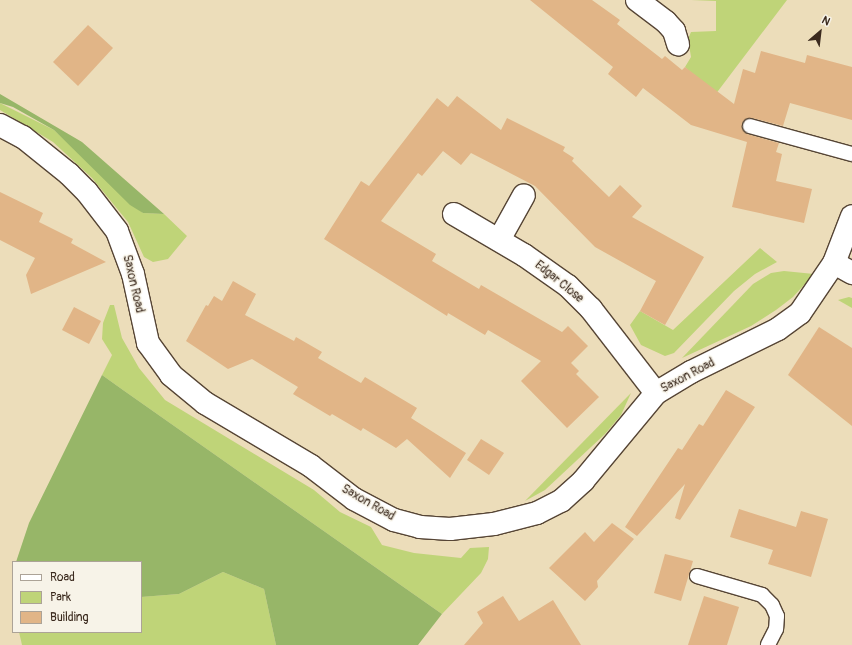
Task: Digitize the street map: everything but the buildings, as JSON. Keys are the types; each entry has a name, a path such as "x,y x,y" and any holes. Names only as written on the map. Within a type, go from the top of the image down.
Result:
{"street":[{"path":"637,0 660,7 674,31 678,44"},
{"name":"Saxon Road","path":"0,125 23,137 69,174 87,192 112,225 133,274 148,343 171,375 205,403 311,466 354,499 394,520 420,527 450,529 494,524 537,513 560,500 583,481 656,393 691,372 778,329 800,313 843,268 852,216"},
{"path":"499,240 524,195"},
{"name":"Edgar Close","path":"454,214 540,265 572,290 591,309 656,393"}],"lane":[{"path":"750,126 852,154"},
{"path":"697,576 754,591 767,600 777,616 776,629 768,645"}],"green space":[{"path":"691,0 787,0 715,95 685,67 691,57 688,39 691,32 716,31 716,1"},
{"path":"0,94 82,142 164,214 143,213 130,205 54,130 13,107 0,103"},
{"path":"0,103 54,130 143,213 164,214 187,236 168,259 153,262 144,257 128,222 92,178 53,142 0,110"},
{"path":"760,248 777,262 755,274 734,291 674,353 665,356 641,345 630,325 640,311 673,330"},
{"path":"784,271 814,274 793,297 751,326 682,358 753,284 771,273"},
{"path":"849,297 852,298 852,308 838,300"},
{"path":"110,305 114,305 122,338 139,368 165,400 314,490 340,512 371,527 382,545 414,553 461,558 470,548 489,547 488,559 481,573 442,614 102,375 112,355 102,339 103,323"},
{"path":"102,375 442,614 418,645 276,645 264,589 223,572 179,594 142,597 142,561 16,561 29,523"},
{"path":"631,393 621,415 605,434 545,490 525,501"},
{"path":"223,572 264,589 276,645 22,645 19,633 142,633 142,597 179,594"}]}
